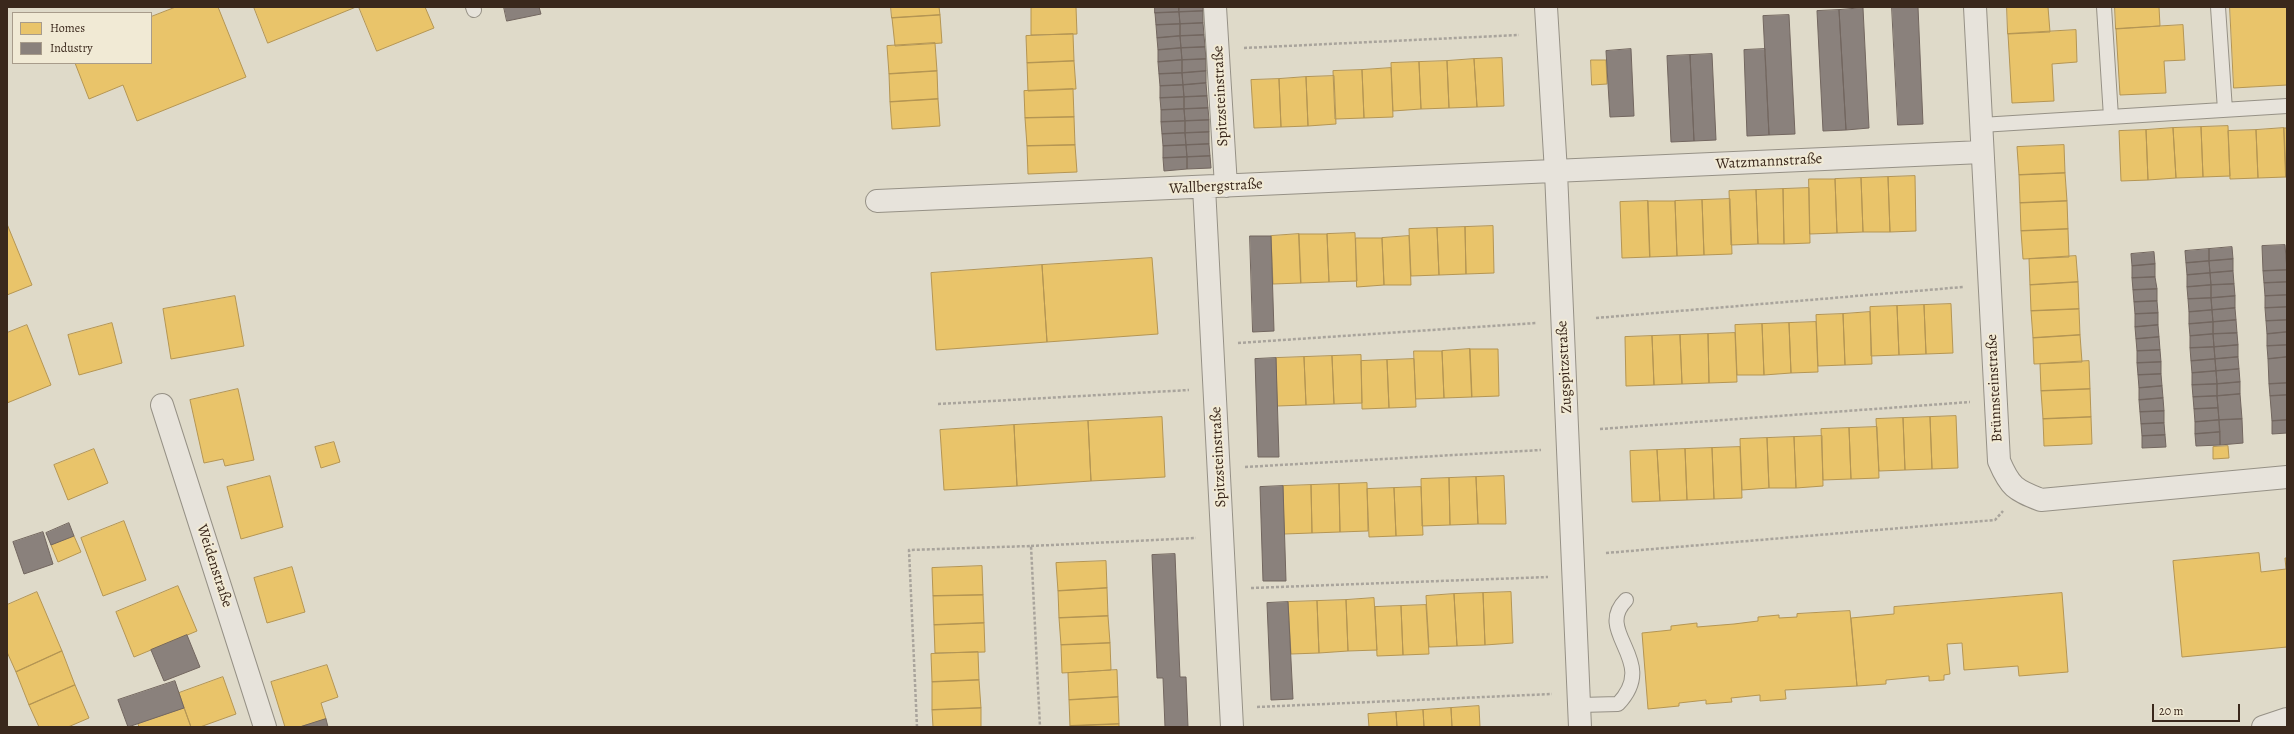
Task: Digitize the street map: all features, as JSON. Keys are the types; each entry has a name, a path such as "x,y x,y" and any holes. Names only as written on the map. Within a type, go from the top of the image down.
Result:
{"street":[{"name":"Spitzsteinstraße","path":"1215,7 1226,186"},
{"name":"Zugspitzstraße","path":"1546,7 1556,172 1580,727"},
{"name":"Brünnsteinstraße","path":"1975,7 1999,461 2008,481 2022,492 2041,500 2287,477"},
{"name":"Watzmannstraße","path":"1556,172 1982,152"},
{"name":"Wallbergstraße","path":"877,202 1556,172"},
{"name":"Spitzsteinstraße","path":"1204,187 1232,727"},
{"name":"Weidenstraße","path":"162,405 265,727"},
{"path":"2263,727 2286,722"}],"lane":[{"path":"2104,7 2111,117"},
{"path":"2218,7 2225,110"},
{"path":"1981,125 2287,106"},
{"path":"1580,705 1618,704 1631,688 1634,676 1632,666 1619,635 1617,623 1618,612 1626,600"}],"path":[{"path":"1218,49 1519,35"},
{"path":"1596,318 1970,286"},
{"path":"1236,344 1537,323"},
{"path":"938,404 1196,389"},
{"path":"1600,429 1976,402"},
{"path":"1242,467 1542,450"},
{"path":"1606,553 1995,520 2005,510"},
{"path":"917,727 909,550 1203,538"},
{"path":"1031,546 1040,727"},
{"path":"1248,588 1551,576"},
{"path":"1254,707 1556,694"}],"building: Homes":[{"path":"176,7 218,7 246,77 137,121 123,85 89,99 75,64 152,64 152,17"},
{"path":"254,7 356,7 268,43"},
{"path":"359,7 425,7 434,28 377,51"},
{"path":"891,7 939,7 940,15 892,18"},
{"path":"1076,7 1077,34 1031,35 1031,8"},
{"path":"2007,7 2048,7 2050,32 2008,34"},
{"path":"2115,7 2159,7 2160,26 2116,29"},
{"path":"2230,7 2287,7 2287,85 2234,88"},
{"path":"940,15 942,43 895,46 892,18"},
{"path":"2183,25 2185,60 2164,61 2166,93 2120,95 2116,29"},
{"path":"2076,30 2077,62 2052,64 2054,101 2012,103 2008,34"},
{"path":"1073,34 1074,61 1027,63 1026,36"},
{"path":"935,43 937,71 889,74 887,46"},
{"path":"1502,58 1504,106 1477,107 1474,59"},
{"path":"1474,59 1477,107 1449,108 1447,61"},
{"path":"1591,60 1606,60 1607,84 1592,85"},
{"path":"1074,61 1076,89 1028,91 1027,63"},
{"path":"1447,61 1449,108 1421,109 1419,62"},
{"path":"1419,62 1421,109 1393,111 1391,63"},
{"path":"1391,68 1393,117 1364,118 1362,70"},
{"path":"1362,70 1364,118 1335,119 1333,71"},
{"path":"937,71 938,99 890,102 889,74"},
{"path":"1334,76 1336,124 1308,126 1306,77"},
{"path":"1306,77 1308,126 1281,127 1279,79"},
{"path":"1279,79 1281,127 1254,128 1251,80"},
{"path":"1073,89 1074,117 1025,118 1024,91"},
{"path":"938,99 940,126 892,129 890,102"},
{"path":"1074,117 1075,145 1027,146 1025,118"},
{"path":"2228,126 2230,176 2203,177 2201,127"},
{"path":"2201,127 2203,177 2176,178 2173,128"},
{"path":"2173,128 2176,178 2148,180 2146,130"},
{"path":"2284,128 2286,177 2258,178 2256,130"},
{"path":"2284,128 2287,128 2287,177 2286,177"},
{"path":"2146,130 2148,180 2121,181 2119,131"},
{"path":"2256,130 2258,178 2230,179 2228,131"},
{"path":"1075,145 1077,172 1028,174 1027,146"},
{"path":"2064,145 2065,173 2019,175 2017,147"},
{"path":"2065,173 2067,201 2020,203 2019,175"},
{"path":"1915,176 1916,231 1890,232 1888,177"},
{"path":"1888,177 1890,232 1863,232 1861,178"},
{"path":"1861,178 1863,232 1837,233 1835,179"},
{"path":"1809,179 1835,179 1837,233 1810,234"},
{"path":"1809,188 1810,243 1784,244 1783,189"},
{"path":"1783,189 1784,244 1758,244 1756,190"},
{"path":"1756,190 1758,244 1731,245 1729,191"},
{"path":"1730,199 1732,254 1704,255 1702,200"},
{"path":"1702,200 1704,255 1677,256 1675,201"},
{"path":"1648,201 1675,201 1677,256 1650,257"},
{"path":"1648,201 1650,257 1622,258 1620,202"},
{"path":"2067,201 2068,229 2021,231 2020,203"},
{"path":"7,224 32,285 7,295"},
{"path":"1493,226 1494,273 1466,274 1465,227"},
{"path":"1465,227 1466,274 1439,275 1437,228"},
{"path":"1437,228 1439,275 1411,276 1409,229"},
{"path":"2068,229 2069,257 2023,259 2021,231"},
{"path":"1355,233 1357,281 1329,282 1327,234"},
{"path":"1299,234 1327,234 1329,282 1301,283"},
{"path":"1299,234 1301,283 1273,284 1271,236"},
{"path":"1409,236 1411,285 1384,285 1382,238"},
{"path":"1356,238 1382,238 1384,285 1357,287"},
{"path":"2076,256 2078,282 2030,285 2029,259"},
{"path":"1152,258 1158,334 1047,342 1042,265"},
{"path":"1042,265 1047,342 936,350 931,273"},
{"path":"2078,282 2079,309 2031,311 2030,285"},
{"path":"235,296 244,346 171,359 163,309"},
{"path":"1951,304 1953,353 1926,354 1924,305"},
{"path":"1924,305 1926,354 1899,355 1897,306"},
{"path":"1897,306 1899,355 1871,356 1870,307"},
{"path":"2079,309 2080,335 2033,338 2031,311"},
{"path":"1870,312 1872,364 1845,365 1843,314"},
{"path":"1843,314 1845,365 1818,366 1816,315"},
{"path":"1816,322 1818,372 1791,373 1789,323"},
{"path":"112,323 122,363 79,375 68,335"},
{"path":"1789,323 1791,373 1764,375 1762,324"},
{"path":"1762,324 1764,375 1737,375 1735,325"},
{"path":"27,325 51,385 7,403 7,333"},
{"path":"1735,333 1737,382 1709,383 1708,334"},
{"path":"1708,334 1709,383 1682,384 1680,335"},
{"path":"1680,335 1682,384 1654,385 1652,336"},
{"path":"2080,335 2082,362 2034,364 2033,338"},
{"path":"1652,336 1654,385 1626,386 1625,337"},
{"path":"1470,349 1498,349 1499,396 1472,397"},
{"path":"1470,349 1472,397 1444,398 1442,351"},
{"path":"1414,351 1442,351 1444,398 1416,399"},
{"path":"1361,355 1362,403 1334,404 1332,356"},
{"path":"1332,356 1334,404 1306,405 1304,357"},
{"path":"1304,357 1306,405 1277,406 1276,358"},
{"path":"1414,359 1416,407 1389,408 1387,360"},
{"path":"1387,360 1389,408 1362,409 1361,361"},
{"path":"2089,361 2090,389 2041,391 2040,364"},
{"path":"238,389 254,460 225,466 223,459 204,463 190,400"},
{"path":"2090,389 2091,417 2043,419 2041,391"},
{"path":"1956,416 1958,468 1932,469 1930,417"},
{"path":"1162,417 1165,477 1091,481 1088,421"},
{"path":"1930,417 1932,469 1905,470 1903,418"},
{"path":"2091,417 2092,444 2044,446 2043,419"},
{"path":"1903,418 1905,470 1879,471 1876,419"},
{"path":"1088,421 1091,481 1017,486 1014,425"},
{"path":"1014,425 1017,486 944,490 940,430"},
{"path":"1877,427 1879,478 1851,479 1849,428"},
{"path":"1849,428 1851,479 1823,480 1821,429"},
{"path":"1822,436 1823,486 1796,488 1794,437"},
{"path":"1794,437 1796,488 1769,488 1767,438"},
{"path":"1767,438 1769,488 1742,490 1740,439"},
{"path":"334,442 340,462 321,468 315,447"},
{"path":"2228,446 2229,458 2213,459 2213,447"},
{"path":"1740,447 1742,498 1714,499 1712,448"},
{"path":"1712,448 1714,499 1687,500 1685,449"},
{"path":"94,449 108,483 68,500 54,465"},
{"path":"1685,449 1687,500 1660,501 1657,450"},
{"path":"1657,450 1660,501 1632,502 1630,451"},
{"path":"270,476 283,527 241,539 227,487"},
{"path":"1504,476 1506,524 1478,524 1476,477"},
{"path":"1476,477 1478,524 1450,525 1449,478"},
{"path":"1449,478 1450,525 1422,526 1421,479"},
{"path":"1367,483 1368,531 1340,532 1339,484"},
{"path":"1339,484 1340,532 1312,533 1311,485"},
{"path":"1311,485 1312,533 1284,534 1283,486"},
{"path":"1421,487 1423,535 1396,536 1394,488"},
{"path":"1394,488 1396,536 1369,537 1367,489"},
{"path":"124,521 146,580 103,596 81,538"},
{"path":"74,536 81,552 58,562 51,545"},
{"path":"2259,553 2261,572 2286,569 2285,558 2287,558 2287,647 2182,657 2173,561"},
{"path":"1106,561 1107,588 1058,591 1056,563"},
{"path":"982,566 983,595 933,596 932,568"},
{"path":"292,567 305,612 267,623 254,578"},
{"path":"178,586 197,631 134,657 116,612"},
{"path":"1107,588 1108,616 1059,618 1058,591"},
{"path":"37,592 62,651 16,672 7,652 7,605"},
{"path":"1511,592 1513,643 1485,645 1483,593"},
{"path":"1483,593 1485,645 1457,646 1454,594"},
{"path":"2062,593 2068,672 2019,676 2018,666 1964,670 1962,643 1947,644 1950,674 1944,675 1944,680 1929,681 1929,676 1886,680 1886,684 1857,686 1851,618 1894,614 1894,607"},
{"path":"1454,594 1457,646 1429,647 1426,596"},
{"path":"983,595 984,623 934,625 933,596"},
{"path":"1374,598 1377,650 1348,651 1346,600"},
{"path":"1346,600 1348,651 1319,653 1317,601"},
{"path":"1317,601 1319,653 1291,654 1288,602"},
{"path":"1426,605 1429,654 1403,655 1401,606"},
{"path":"1401,606 1403,655 1377,656 1375,607"},
{"path":"1850,611 1857,686 1785,690 1786,699 1760,701 1760,695 1731,698 1732,702 1706,704 1706,700 1679,703 1679,706 1648,709 1642,633 1671,630 1671,626 1697,623 1697,627 1758,621 1758,617 1779,615 1779,618 1797,617 1797,614"},
{"path":"1108,616 1110,643 1061,645 1059,618"},
{"path":"984,623 985,652 935,653 934,625"},
{"path":"1110,643 1111,670 1062,673 1061,645"},
{"path":"62,651 75,685 29,705 16,672"},
{"path":"978,652 979,680 932,682 931,654"},
{"path":"327,665 338,697 321,703 326,719 300,727 285,727 271,682"},
{"path":"1117,670 1118,697 1069,700 1068,673"},
{"path":"223,677 236,714 200,727 191,727 179,693"},
{"path":"979,680 981,708 932,710 932,682"},
{"path":"75,685 89,718 68,727 39,727 29,705"},
{"path":"1118,697 1119,724 1070,726 1069,700"},
{"path":"1479,706 1480,727 1452,727 1451,708"},
{"path":"184,708 191,727 139,727 138,724"},
{"path":"981,708 981,727 933,727 932,710"},
{"path":"1451,708 1452,727 1424,727 1423,710"},
{"path":"1423,710 1424,727 1397,727 1396,712"},
{"path":"1396,712 1397,727 1369,727 1368,714"},
{"path":"1119,724 1119,727 1070,727 1070,726"}],"building: Industry":[{"path":"504,7 539,7 541,14 507,21"},
{"path":"1155,7 1179,7 1179,12 1155,13"},
{"path":"1179,7 1203,7 1203,11 1179,12"},
{"path":"1892,7 1918,7 1923,124 1898,125"},
{"path":"1863,8 1869,128 1846,130 1839,10"},
{"path":"1839,10 1846,130 1823,131 1817,11"},
{"path":"1203,11 1203,23 1180,24 1179,12"},
{"path":"1179,12 1180,24 1156,25 1155,13"},
{"path":"1789,15 1795,134 1769,135 1763,16"},
{"path":"1203,23 1204,35 1180,36 1180,24"},
{"path":"1180,24 1180,36 1157,38 1156,25"},
{"path":"1204,35 1205,47 1181,48 1180,36"},
{"path":"1180,36 1181,48 1158,50 1157,38"},
{"path":"1205,47 1206,59 1182,60 1181,48"},
{"path":"1181,48 1182,60 1158,62 1158,50"},
{"path":"1631,49 1634,116 1610,117 1606,51"},
{"path":"1765,49 1769,135 1747,136 1744,50"},
{"path":"1712,54 1716,140 1694,141 1690,55"},
{"path":"1690,55 1694,141 1671,142 1667,56"},
{"path":"1206,59 1206,71 1182,73 1182,60"},
{"path":"1182,60 1182,73 1159,74 1158,62"},
{"path":"1206,71 1206,83 1183,85 1182,73"},
{"path":"1182,73 1183,85 1160,86 1159,74"},
{"path":"1206,83 1207,96 1184,97 1183,85"},
{"path":"1183,85 1184,97 1160,98 1160,86"},
{"path":"1207,96 1208,108 1184,109 1184,97"},
{"path":"1184,97 1184,109 1161,110 1160,98"},
{"path":"1208,108 1209,120 1185,121 1184,109"},
{"path":"1184,109 1185,121 1161,122 1161,110"},
{"path":"1209,120 1209,132 1185,133 1185,121"},
{"path":"1185,121 1185,133 1162,134 1161,122"},
{"path":"1209,132 1209,144 1186,145 1185,133"},
{"path":"1185,133 1186,145 1163,146 1162,134"},
{"path":"1209,144 1210,156 1187,157 1186,145"},
{"path":"1186,145 1187,157 1163,158 1163,146"},
{"path":"1210,156 1211,168 1187,169 1187,157"},
{"path":"1187,157 1187,169 1164,171 1163,158"},
{"path":"1250,236 1271,236 1274,331 1253,332"},
{"path":"2285,245 2287,270 2263,271 2262,246"},
{"path":"2232,247 2233,259 2209,261 2209,249"},
{"path":"2209,249 2209,261 2186,263 2185,251"},
{"path":"2154,252 2155,264 2132,266 2131,254"},
{"path":"2233,259 2233,271 2210,273 2209,261"},
{"path":"2209,261 2210,273 2187,275 2186,263"},
{"path":"2155,264 2155,277 2132,278 2132,266"},
{"path":"2287,270 2287,282 2264,283 2263,271"},
{"path":"2233,271 2234,284 2211,285 2210,273"},
{"path":"2210,273 2211,285 2187,287 2187,275"},
{"path":"2155,277 2157,289 2133,290 2132,278"},
{"path":"2287,282 2287,295 2265,296 2264,283"},
{"path":"2234,284 2235,296 2211,298 2211,285"},
{"path":"2211,285 2211,298 2188,299 2187,287"},
{"path":"2157,289 2157,301 2134,302 2133,290"},
{"path":"2287,295 2287,307 2265,308 2265,296"},
{"path":"2235,296 2235,308 2212,310 2211,298"},
{"path":"2211,298 2212,310 2189,312 2188,299"},
{"path":"2157,301 2158,313 2135,314 2134,302"},
{"path":"2287,307 2287,320 2266,321 2265,308"},
{"path":"2235,308 2236,320 2213,322 2212,310"},
{"path":"2212,310 2213,322 2189,324 2189,312"},
{"path":"2158,313 2158,325 2135,327 2135,314"},
{"path":"2236,320 2237,333 2213,334 2213,322"},
{"path":"2287,320 2287,332 2267,334 2266,321"},
{"path":"2213,322 2213,334 2190,336 2189,324"},
{"path":"2158,325 2159,337 2136,339 2135,327"},
{"path":"2287,332 2287,345 2267,346 2267,334"},
{"path":"2237,333 2238,345 2214,347 2213,334"},
{"path":"2213,334 2214,347 2190,348 2190,336"},
{"path":"2159,337 2160,350 2137,351 2136,339"},
{"path":"2238,345 2238,357 2215,359 2214,347"},
{"path":"2287,345 2287,357 2268,359 2267,346"},
{"path":"2214,347 2215,359 2191,361 2190,348"},
{"path":"2160,350 2161,362 2137,363 2137,351"},
{"path":"2238,357 2239,369 2216,371 2215,359"},
{"path":"2287,357 2287,383 2269,384 2268,359"},
{"path":"1276,358 1279,457 1258,457 1255,359"},
{"path":"2215,359 2216,371 2192,373 2191,361"},
{"path":"2161,362 2161,374 2138,375 2137,363"},
{"path":"2239,369 2240,382 2217,384 2216,371"},
{"path":"2216,371 2217,384 2192,385 2192,373"},
{"path":"2161,374 2162,386 2139,388 2138,375"},
{"path":"2240,382 2240,394 2217,396 2217,384"},
{"path":"2287,383 2287,395 2270,396 2269,384"},
{"path":"2217,384 2217,396 2193,397 2192,385"},
{"path":"2162,386 2163,398 2139,400 2139,388"},
{"path":"2240,394 2242,419 2219,420 2217,396"},
{"path":"2287,395 2287,420 2272,421 2270,396"},
{"path":"2217,396 2218,408 2194,409 2193,397"},
{"path":"2163,398 2164,411 2140,412 2139,400"},
{"path":"2218,408 2219,420 2195,422 2194,409"},
{"path":"2164,411 2164,423 2141,424 2140,412"},
{"path":"2242,419 2243,443 2220,445 2219,420"},
{"path":"2219,420 2220,432 2195,434 2195,422"},
{"path":"2287,420 2287,433 2272,434 2272,421"},
{"path":"2164,423 2165,435 2142,436 2141,424"},
{"path":"2220,432 2220,445 2196,446 2195,434"},
{"path":"2165,435 2166,447 2142,448 2142,436"},
{"path":"1283,486 1286,581 1263,581 1260,487"},
{"path":"69,523 74,536 51,545 46,533"},
{"path":"43,532 53,564 24,574 13,542"},
{"path":"1175,554 1180,677 1186,677 1188,727 1165,727 1163,678 1157,678 1152,555"},
{"path":"1288,602 1293,699 1271,700 1267,603"},
{"path":"187,635 200,667 164,681 151,650"},
{"path":"175,681 184,708 128,727 118,700"},
{"path":"326,719 328,727 300,727"}]}
